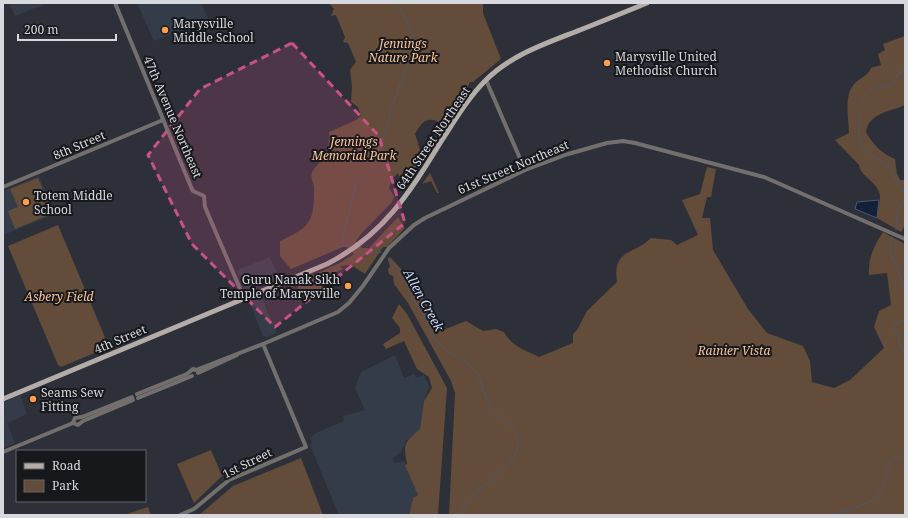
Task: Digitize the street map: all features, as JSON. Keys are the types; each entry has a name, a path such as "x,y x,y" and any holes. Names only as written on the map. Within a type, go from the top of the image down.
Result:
{"main road":[{"name":"64th Street Northeast","path":"244,298 327,264 362,243 384,223 398,207 469,100 486,80 503,66 545,44 647,3"},
{"name":"4th Street","path":"3,398 244,298"}],"street":[{"name":"47th Avenue Northeast","path":"115,3 193,191 204,196 205,206 244,298"},
{"path":"486,80 525,170"},
{"name":"8th Street","path":"3,187 163,120"},
{"name":"61st Street Northeast","path":"197,371 338,312 349,303 363,286 389,248 414,225 425,218 525,170 587,148 607,143 623,141 758,175 905,239"},
{"name":"1st Street","path":"180,515 194,509 229,480 306,447 263,344"},
{"path":"3,452 73,423 77,426 80,420 133,398 134,394 138,396 191,374 193,369 197,371 196,377 191,374"}],"highlighted area":[{"path":"292,43 379,136 405,223 275,327 192,244 148,155 200,89"}],"shaded area":[{"path":"9,3 47,3 15,16"},
{"name":"Marysville Middle School","path":"137,3 201,3 208,19 154,41"},
{"name":"Totem Middle School","path":"39,176 55,214 3,235 3,191"},
{"path":"270,257 279,277 257,287 277,333 267,337 263,336 237,270"},
{"path":"395,355 404,378 414,374 416,378 424,375 429,386 424,401 420,429 406,441 401,452 393,458 394,463 404,461 418,495 413,498 409,515 339,515 310,445 312,443 310,438 316,433 344,421 343,416 365,410 355,388 361,372"},
{"path":"20,395 27,414 7,423 15,443 3,448 3,403"}],"green space":[{"name":"Jennings Nature Park","path":"329,3 483,3 483,13 501,59 473,82 470,82 461,100 439,122 435,120 428,120 422,123 415,134 421,155 417,168 408,182 405,174 399,177 398,173 392,179 389,188 394,196 392,202 356,241 362,248 369,248 398,217 405,228 387,247 383,247 365,274 351,265 340,266 343,269 329,275 329,286 332,293 313,298 307,291 301,294 297,285 291,287 290,285 340,263 354,254 347,247 343,247 291,269 280,256 280,241 298,232 309,222 314,199 312,179 313,170 322,160 326,152 329,132 354,121 361,116 358,107 351,102 352,86 350,70 356,62 348,43 343,42 345,37 336,15 331,16 334,9"},
{"path":"905,36 905,105 875,117 868,126 866,132 878,148 895,159 897,174 900,180 905,180 905,225 901,232 877,218 880,198 879,191 863,173 859,165 835,140 849,133 848,100 851,88 868,73 871,68 881,65 878,54 885,50 883,44"},
{"name":"Rainier Vista","path":"707,167 716,169 711,197 707,197 702,218 710,218 713,250 748,309 767,333 803,346 810,361 812,382 834,388 850,380 884,348 874,327 879,311 891,305 887,273 869,275 871,258 874,247 883,232 905,244 905,515 449,515 455,393 451,381 408,303 394,284 393,276 389,274 388,270 390,266 388,260 390,257 404,272 418,283 438,332 466,321 483,331 496,329 504,332 515,345 539,357 573,343 573,334 577,330 587,311 617,282 616,271 618,263 626,254 651,238 671,240 677,245 698,235 682,200 700,194"},
{"name":"Jennings Memorial Park","path":"430,173 439,193 437,193 431,181 422,184"},
{"name":"Totem Middle School","path":"38,178 53,213 15,229 8,211 18,207 10,189"},
{"name":"Asbery Field","path":"58,225 109,347 61,367 58,365 8,246"},
{"path":"399,304 407,314 447,388 438,515 409,515 413,498 418,495 405,465 407,464 405,447 411,437 420,429 424,401 432,388 429,377 417,369 404,341 386,349 383,344 400,333 400,328 392,318"},
{"path":"211,450 222,476 194,503 177,464"},
{"path":"301,458 323,515 199,515 233,486"},
{"path":"148,507 151,515 124,515"}],"water":[{"path":"879,200 877,218 855,209 857,202"}],"waterway":[{"name":"Allen Creek","path":"352,247 344,245 342,238 355,187 373,164 380,148 391,109 408,63 412,58 414,44 411,41 409,27 404,16 395,3"},
{"path":"860,104 873,88 892,85 899,73 905,71"},
{"path":"860,116 860,139 864,149 873,157 887,165 905,193"},
{"path":"896,230 898,208 905,200"},
{"path":"892,237 890,252 905,288"},
{"name":"Allen Creek","path":"357,249 362,254 381,252"},
{"name":"Allen Creek","path":"388,258 405,280 411,295 424,314 435,340 475,371 480,379 491,408 513,429 518,440 518,446 514,456 498,474 469,499 464,507 462,515"},
{"path":"905,319 893,325 900,338 899,342 905,354"},
{"path":"830,515 854,508 872,500 876,497 885,484 891,461 898,458 905,460"}],"place":[{"name":"Marysville Middle School","path":"165,30"},
{"name":"Marysville United Methodist Church","path":"607,63"},
{"name":"Totem Middle School","path":"26,202"},
{"name":"Guru Nanak Sikh Temple of Marysville","path":"348,286"},
{"name":"Seams Sew Fitting","path":"33,399"}]}
